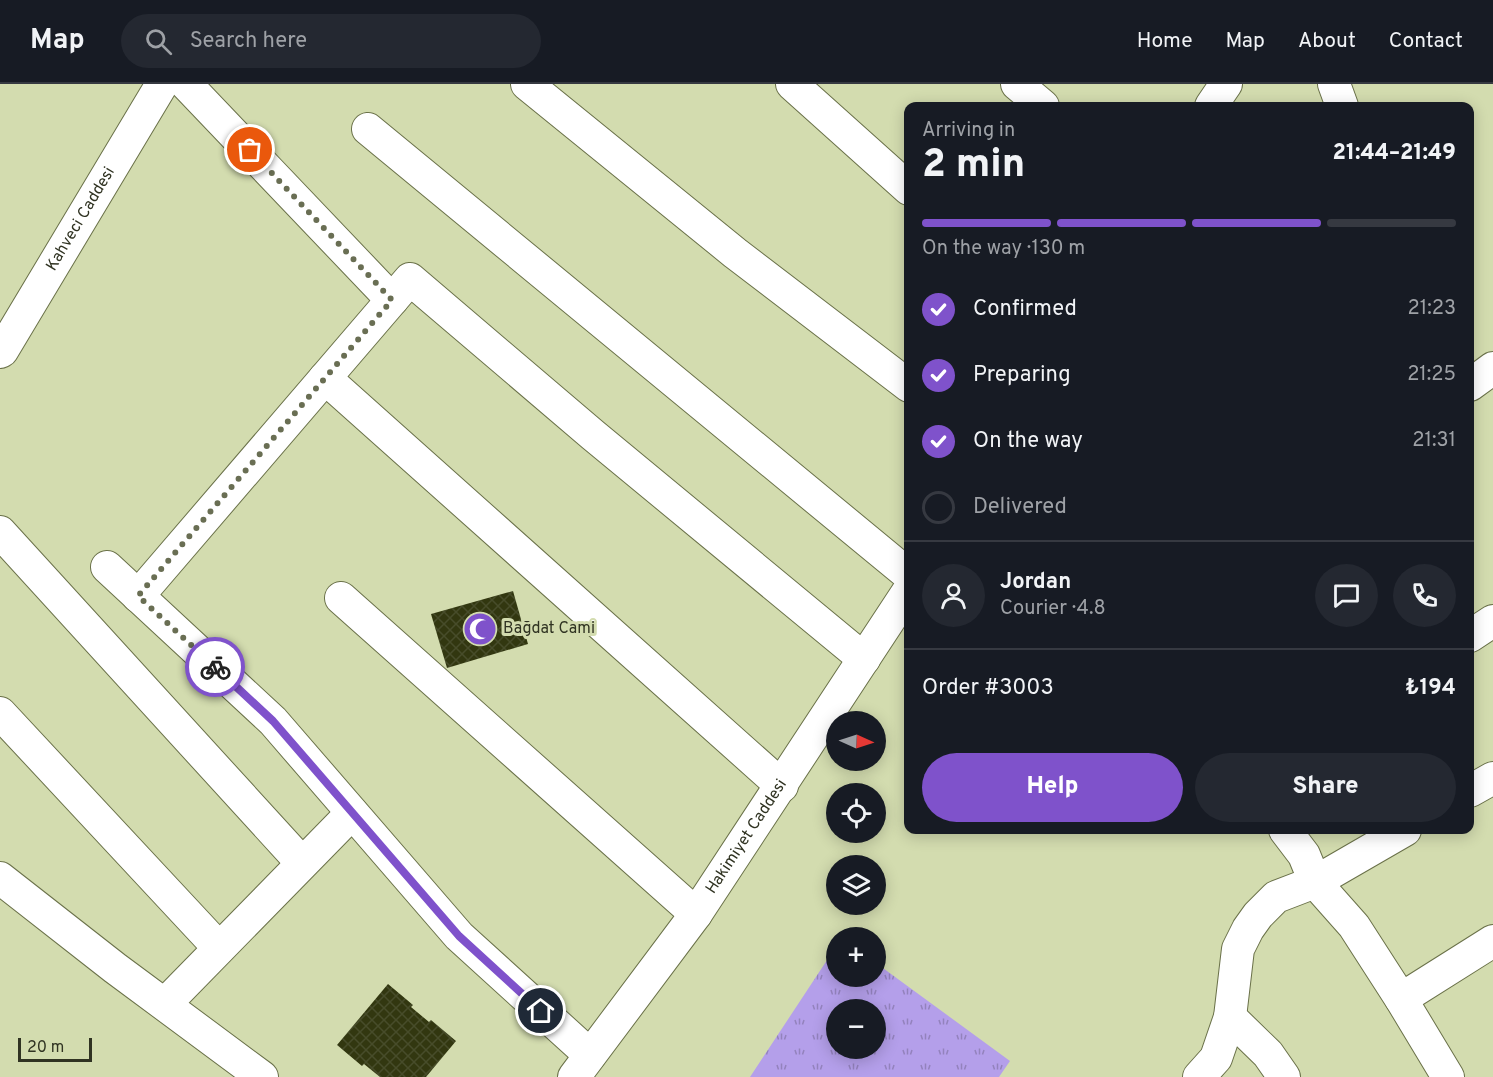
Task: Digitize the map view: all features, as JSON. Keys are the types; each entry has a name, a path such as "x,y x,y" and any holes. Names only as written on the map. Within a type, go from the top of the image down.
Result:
{"street":[{"name":"Kahveci Caddesi","path":"0,352 162,84"},
{"path":"186,84 392,300"},
{"path":"526,84 735,253 904,382"},
{"path":"792,84 904,185"},
{"path":"1017,84 1038,102"},
{"path":"1214,102 1226,84"},
{"path":"1334,84 1341,102"},
{"path":"368,129 904,571"},
{"path":"138,596 410,279 593,435 864,659"},
{"path":"1474,382 1493,368"},
{"path":"325,378 782,786"},
{"path":"0,532 302,863"},
{"path":"107,567 273,721 459,936 582,1066"},
{"path":"341,598 696,914"},
{"name":"Hakimiyet Caddesi","path":"582,1066 696,914 904,598"},
{"path":"1474,633 1493,621"},
{"path":"0,713 219,948"},
{"path":"1474,789 1493,778"},
{"path":"165,1004 352,813"},
{"path":"1288,834 1304,855 1315,882 1354,926 1448,1077"},
{"path":"1199,1077 1216,1059 1230,1017 1238,949 1248,929 1276,897 1315,882 1398,834"},
{"path":"0,878 262,1077"},
{"path":"1401,999 1493,941"},
{"path":"1230,1017 1268,1054 1284,1077"}],"green space":[{"path":"826,962 826,987 886,987 886,970 1010,1061 999,1077 750,1077"}],"building":[{"name":"Bağdat Cami","path":"513,591 528,644 447,668 431,614"},
{"path":"388,984 413,1005 411,1007 456,1041 426,1077 380,1077 364,1064 362,1066 337,1045"}],"way so far":[{"path":"215,667 138,596 392,300 250,150"}],"place":[{"name":"Bağdat Cami","path":"480,629"}],"route":[{"path":"215,667 273,721 459,936 541,1011"}]}
